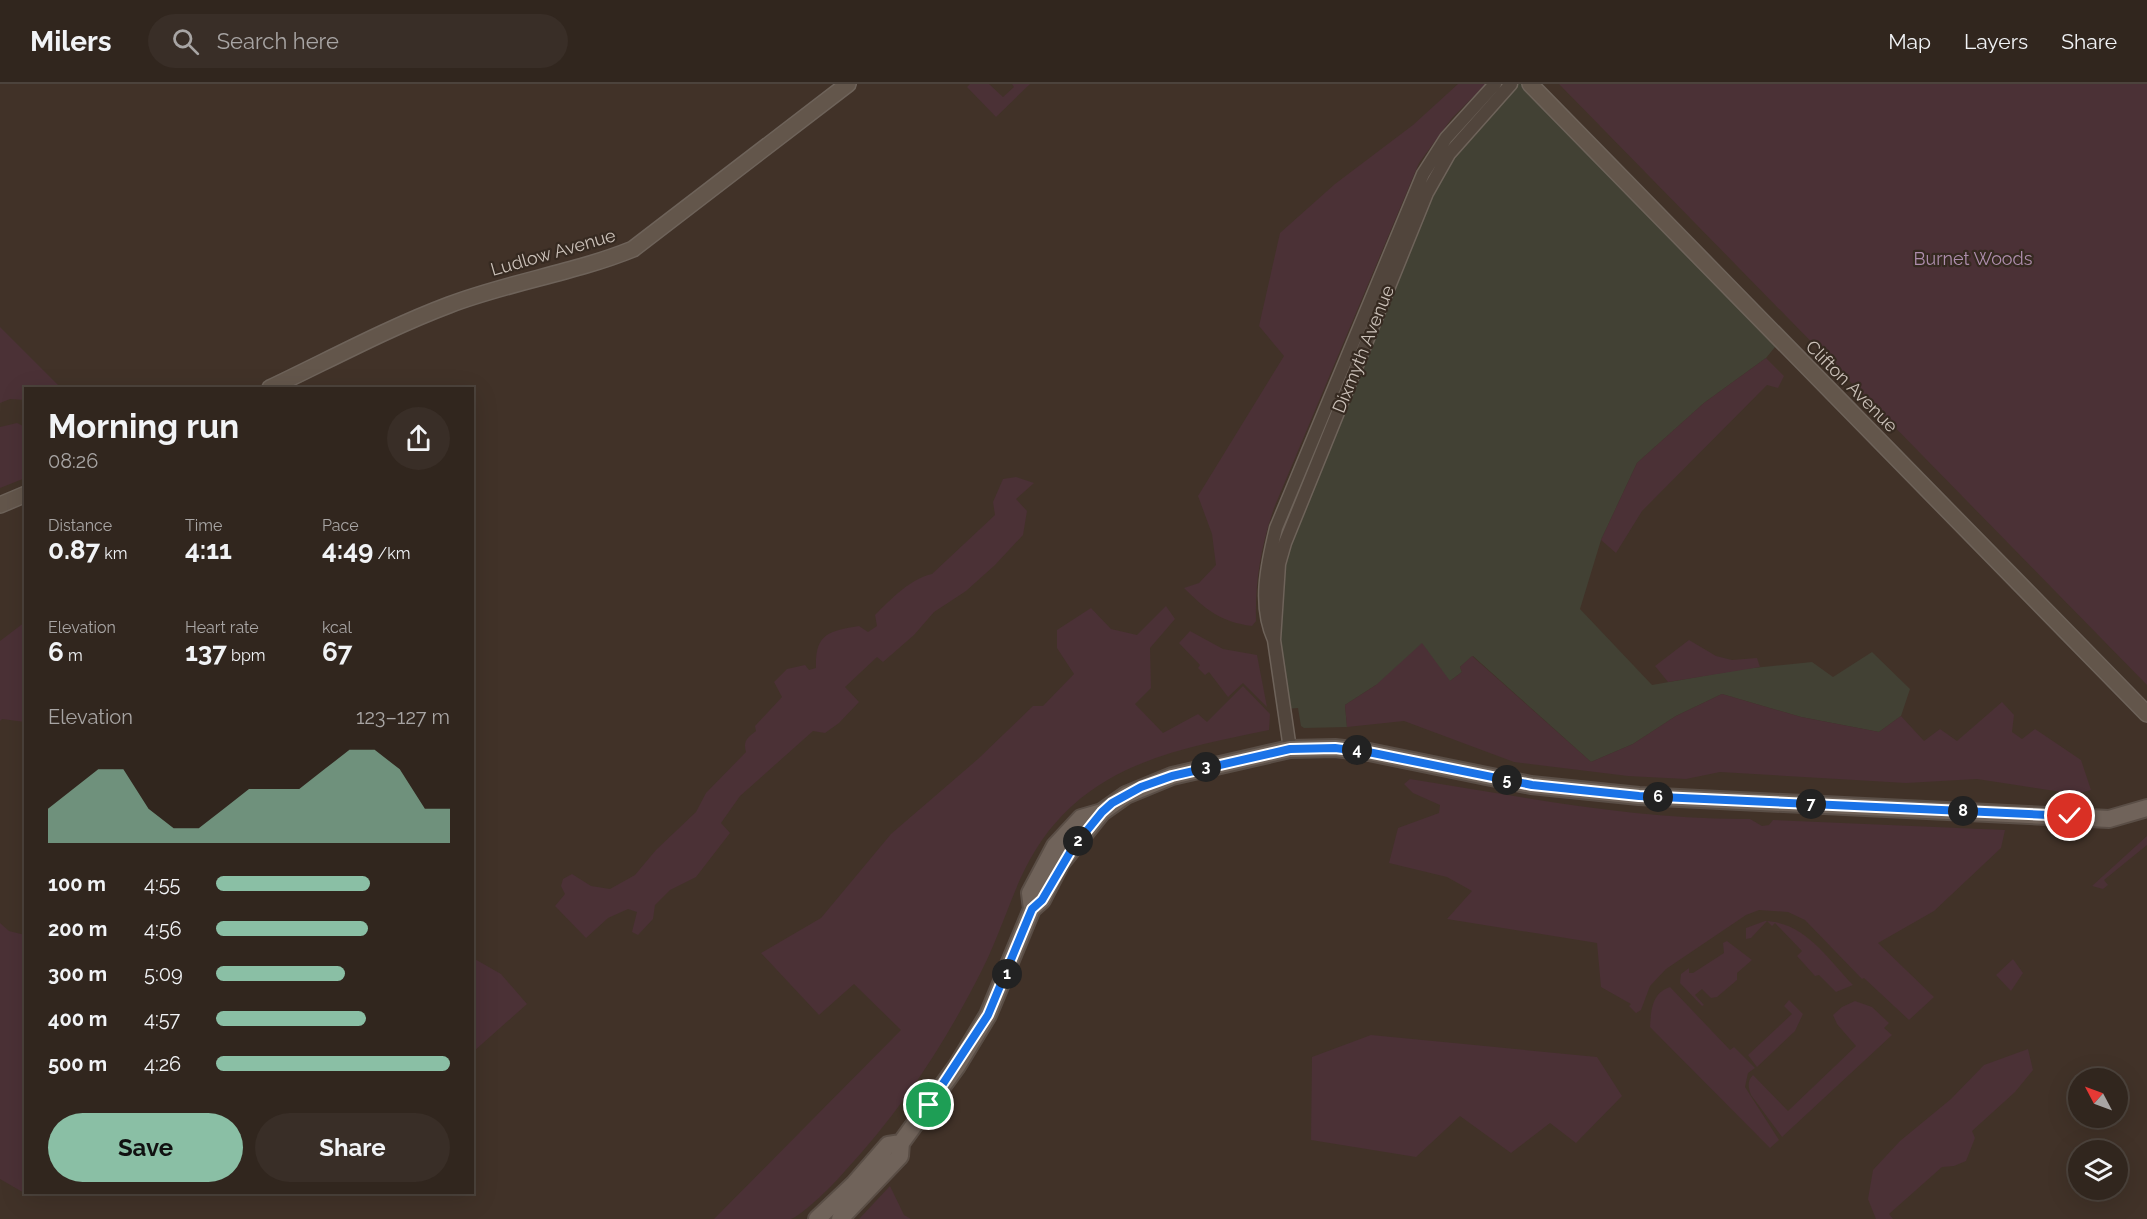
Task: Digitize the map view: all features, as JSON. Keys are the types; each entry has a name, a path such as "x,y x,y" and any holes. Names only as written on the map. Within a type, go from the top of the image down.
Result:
{"main road":[{"name":"Ludlow Avenue","path":"272,387 448,305 508,285 602,261 633,249 848,84"},
{"name":"Clifton Avenue","path":"1530,84 2147,714"},
{"path":"0,505 24,495"},
{"path":"840,1219 900,1156 901,1143 957,1066 988,1015 1032,909 1029,893 1055,846 1081,818 1102,812 1126,795 1165,778 1290,749 1335,748 1368,752 1532,785 1639,796 2109,819 2143,811 2147,801"},
{"path":"817,1219 854,1184 888,1145 901,1143"}],"street":[{"name":"Dixmyth Avenue","path":"1274,640 1268,625 1265,580 1276,528 1423,174 1446,138 1495,84"},
{"name":"Dixmyth Avenue","path":"1290,749 1274,640 1279,564 1285,543 1427,193 1456,145 1511,84"}],"shaded area":[{"path":"1511,84 1530,84 1780,341 1766,358 1704,403 1637,463 1601,540 1580,609 1652,685 1743,669 1812,662 1833,677 1872,652 1910,689 1901,716 1879,732 1801,717 1722,694 1676,716 1633,744 1591,762 1473,656 1460,667 1462,672 1450,681 1376,685 1345,705 1347,727 1304,728 1301,726 1298,708 1285,709 1277,624 1279,564 1436,175"}],"green space":[{"path":"970,84 989,84 1003,97 1014,87 1012,84 1030,84 996,117 967,87"},
{"path":"1458,84 1486,84 1452,118 1419,163 1274,508 1260,564 1256,621 1252,626 1223,618 1207,609 1184,588 1199,583 1216,565 1212,534 1198,496 1284,356 1259,326 1280,233 1335,184 1413,125"},
{"name":"Burnet Woods","path":"1559,84 2147,84 2147,685"},
{"path":"0,327 60,387 24,387 24,400 10,399 0,403"},
{"path":"1766,358 1784,376 1778,388 1767,385 1642,511 1616,553 1601,540 1637,463 1704,403"},
{"path":"17,423 24,426 24,478 0,488 0,427"},
{"path":"1016,477 1034,483 1016,499 1027,511 1023,535 995,565 966,591 934,612 914,635 883,662 877,657 845,687 859,702 839,723 825,733 813,731 740,796 721,823 730,833 696,877 670,890 655,905 653,919 638,935 632,932 637,912 628,909 608,918 586,938 555,906 565,894 561,886 563,879 572,874 591,886 610,889 635,875 656,850 696,812 706,793 746,752 745,742 756,731 755,726 782,697 774,682 787,669 805,665 809,670 816,668 818,648 826,636 839,630 859,626 868,632 877,626 875,615 901,590 916,580 932,574 995,515 993,502 1003,479"},
{"path":"1166,606 1175,619 1150,648 1151,688 1135,704 1163,733 1198,714 1207,722 1243,686 1270,714 1269,730 1191,747 1140,764 1116,775 1073,805 1040,843 1028,863 982,970 937,1050 885,1125 841,1176 819,1198 791,1219 714,1219 901,1030 854,984 819,1015 761,953 821,918 891,834 978,759 1033,706 1043,706 1074,674 1057,648 1057,630 1091,608 1111,629 1137,635"},
{"path":"24,623 24,722 2,719 0,721 0,641"},
{"path":"1190,631 1223,649 1257,655 1267,707 1243,683 1228,697 1209,672 1205,675 1198,668 1200,665 1179,643"},
{"path":"1689,640 1716,656 1732,660 1757,658 1760,667 1668,682 1655,666"},
{"path":"1422,643 1450,681 1462,672 1460,667 1472,656 1591,762 1633,744 1676,716 1722,694 1801,717 1879,732 1901,716 1924,741 1940,729 1957,741 2002,702 2014,715 2012,732 2022,739 2035,729 2081,760 2091,790 2075,794 1977,779 1906,783 1720,772 1686,779 1628,776 1514,762 1404,721 1347,727 1345,705 1376,685"},
{"path":"1410,779 1622,812 1750,819 1762,826 1769,825 1773,820 2005,830 2001,848 1934,911 1878,943 1934,997 1909,1020 1864,978 1862,979 1805,920 1788,912 1759,910 1746,915 1666,969 1650,986 1641,1010 1636,1013 1629,1006 1631,1004 1601,987 1597,943 1447,919 1472,891 1447,877 1389,863 1398,828 1439,813 1440,805 1413,793 1404,784"},
{"path":"2147,836 2147,845 2104,880 2108,885 2103,889 2092,886"},
{"path":"1767,921 1751,938 1746,939 1746,928"},
{"path":"1767,921 1779,923 1804,935 1853,985 1836,992 1819,975 1815,976 1797,956 1802,951 1775,923 1772,926"},
{"path":"0,923 9,931 24,935 24,1193 0,1179"},
{"path":"1727,941 1752,960 1737,973 1737,980 1717,997 1711,998 1702,989 1695,995 1704,1005 1702,1006 1680,983 1681,974 1689,968 1689,973 1693,973 1724,953 1723,943"},
{"path":"474,959 501,974 527,1004 474,1051"},
{"path":"2013,959 2023,973 2011,991 1996,975"},
{"path":"1670,987 1730,1050 1734,1047 1755,1068 1748,1073 1745,1087 1779,1140 1770,1148 1650,1027 1652,1008 1656,998 1659,993"},
{"path":"1789,1000 1803,1014 1795,1031 1757,1067 1748,1055 1792,1014 1784,1006"},
{"path":"1855,1001 1872,1007 1889,1023 1884,1028 1892,1035 1782,1137 1751,1095 1750,1080 1753,1075 1788,1111 1856,1046 1837,1024 1833,1015 1842,1007"},
{"path":"1371,1035 1597,1057 1622,1096 1576,1143 1550,1123 1511,1153 1460,1116 1416,1157 1311,1140 1312,1057"},
{"path":"2028,1049 2033,1070 2015,1092 1972,1131 1975,1138 1966,1161 1954,1166 1942,1167 1889,1214 1893,1219 1876,1219 1868,1199 1873,1170 1900,1141 1951,1099 1984,1065"},
{"path":"890,1186 904,1215 911,1219 859,1219"}],"route":[{"path":"929,1105 957,1066 988,1015 1032,909 1042,900 1061,863 1102,812 1112,803 1158,780 1262,753 1315,747 1335,748 1368,752 1532,785 1639,796 2070,816"}]}
